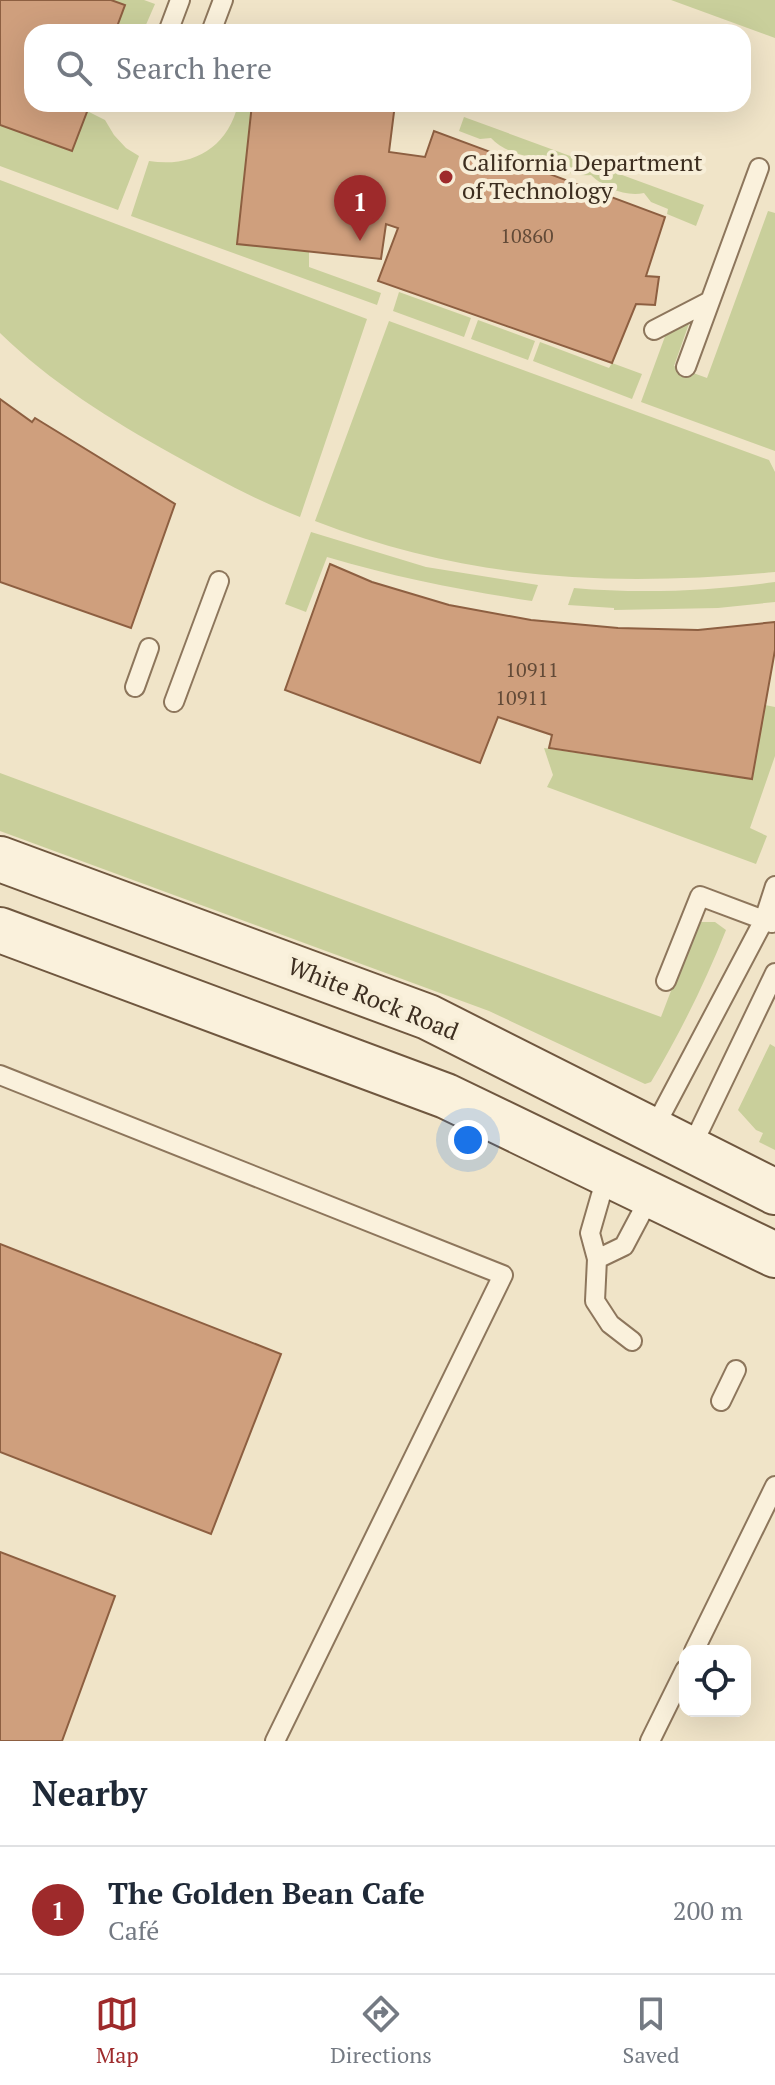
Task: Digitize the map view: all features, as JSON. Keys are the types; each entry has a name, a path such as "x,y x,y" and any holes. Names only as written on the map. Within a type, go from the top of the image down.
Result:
{"main road":[{"name":"White Rock Road","path":"0,859 428,1017 775,1192"},
{"path":"0,930 446,1096 775,1255"}],"lane":[{"path":"171,24 180,0"},
{"path":"214,24 223,0"},
{"path":"686,367 759,168"},
{"path":"654,330 710,301"},
{"path":"174,702 219,581"},
{"path":"135,687 149,648"},
{"path":"652,1131 770,922 775,886"},
{"path":"666,981 700,896 770,922"},
{"path":"690,1150 775,973"},
{"path":"0,1075 503,1275 275,1741"},
{"path":"607,1173 590,1233 597,1259 595,1301 610,1324 632,1341"},
{"path":"597,1259 624,1246 651,1195"},
{"path":"721,1401 736,1370"},
{"path":"697,1645 775,1486"},
{"path":"650,1741 679,1682"}],"green space":[{"path":"111,0 144,0 155,4 146,24 118,24 125,5"},
{"path":"671,0 775,0 775,38 751,29 751,24 737,24"},
{"path":"89,112 105,120 126,148 139,156 118,210 0,166 0,125 71,151"},
{"path":"235,112 251,112 237,244 309,252 309,267 381,293 377,305 131,216 149,161 180,161 206,152 226,132"},
{"path":"464,117 704,205 696,226 667,214 668,209 651,202 644,193 630,194 616,190 591,175 578,175 558,168 541,156 514,153 491,138 480,139 459,131"},
{"path":"0,180 367,319 300,517 235,488 126,428 60,384 0,333"},
{"path":"768,211 775,213 775,451 641,402 667,331 691,318 674,366 707,378"},
{"path":"399,292 471,318 464,337 393,311"},
{"path":"478,320 535,341 528,360 471,339"},
{"path":"389,321 769,460 775,472 775,572 656,579 542,575 429,556 315,521"},
{"path":"540,342 609,368 612,363 642,374 632,399 533,361"},
{"path":"311,532 426,567 538,585 532,601 429,583 327,557 306,612 285,604"},
{"path":"775,582 775,602 718,608 614,610 568,605 574,588 675,591"},
{"path":"765,705 775,707 775,756 750,828 767,836 756,864 547,787 553,775 544,748 752,779"},
{"path":"0,773 661,1017 701,922 715,922 726,930 682,1026 651,1082 645,1084 489,1011 0,831"},
{"path":"770,1044 775,1047 775,1150 759,1142 763,1133 756,1130 738,1110"}],"building":[{"path":"0,0 111,0 125,5 118,24 24,24 24,112 87,112 72,151 0,125"},
{"path":"251,112 394,112 389,152 425,157 434,131 665,217 646,276 659,277 655,305 636,304 612,363 378,281 398,228 386,224 381,259 237,244"},
{"path":"0,399 32,422 35,418 175,504 131,628 0,582"},
{"path":"330,564 372,582 449,605 531,620 618,628 698,630 775,622 775,650 752,779 549,748 552,735 498,717 480,763 285,690"},
{"path":"0,1244 281,1354 211,1534 0,1452"},
{"path":"0,1552 115,1596 62,1741 0,1741"}],"place":[{"name":"California Department of Technology","path":"446,177"},
{"name":"The Golden Bean Cafe","path":"360,241"}]}
